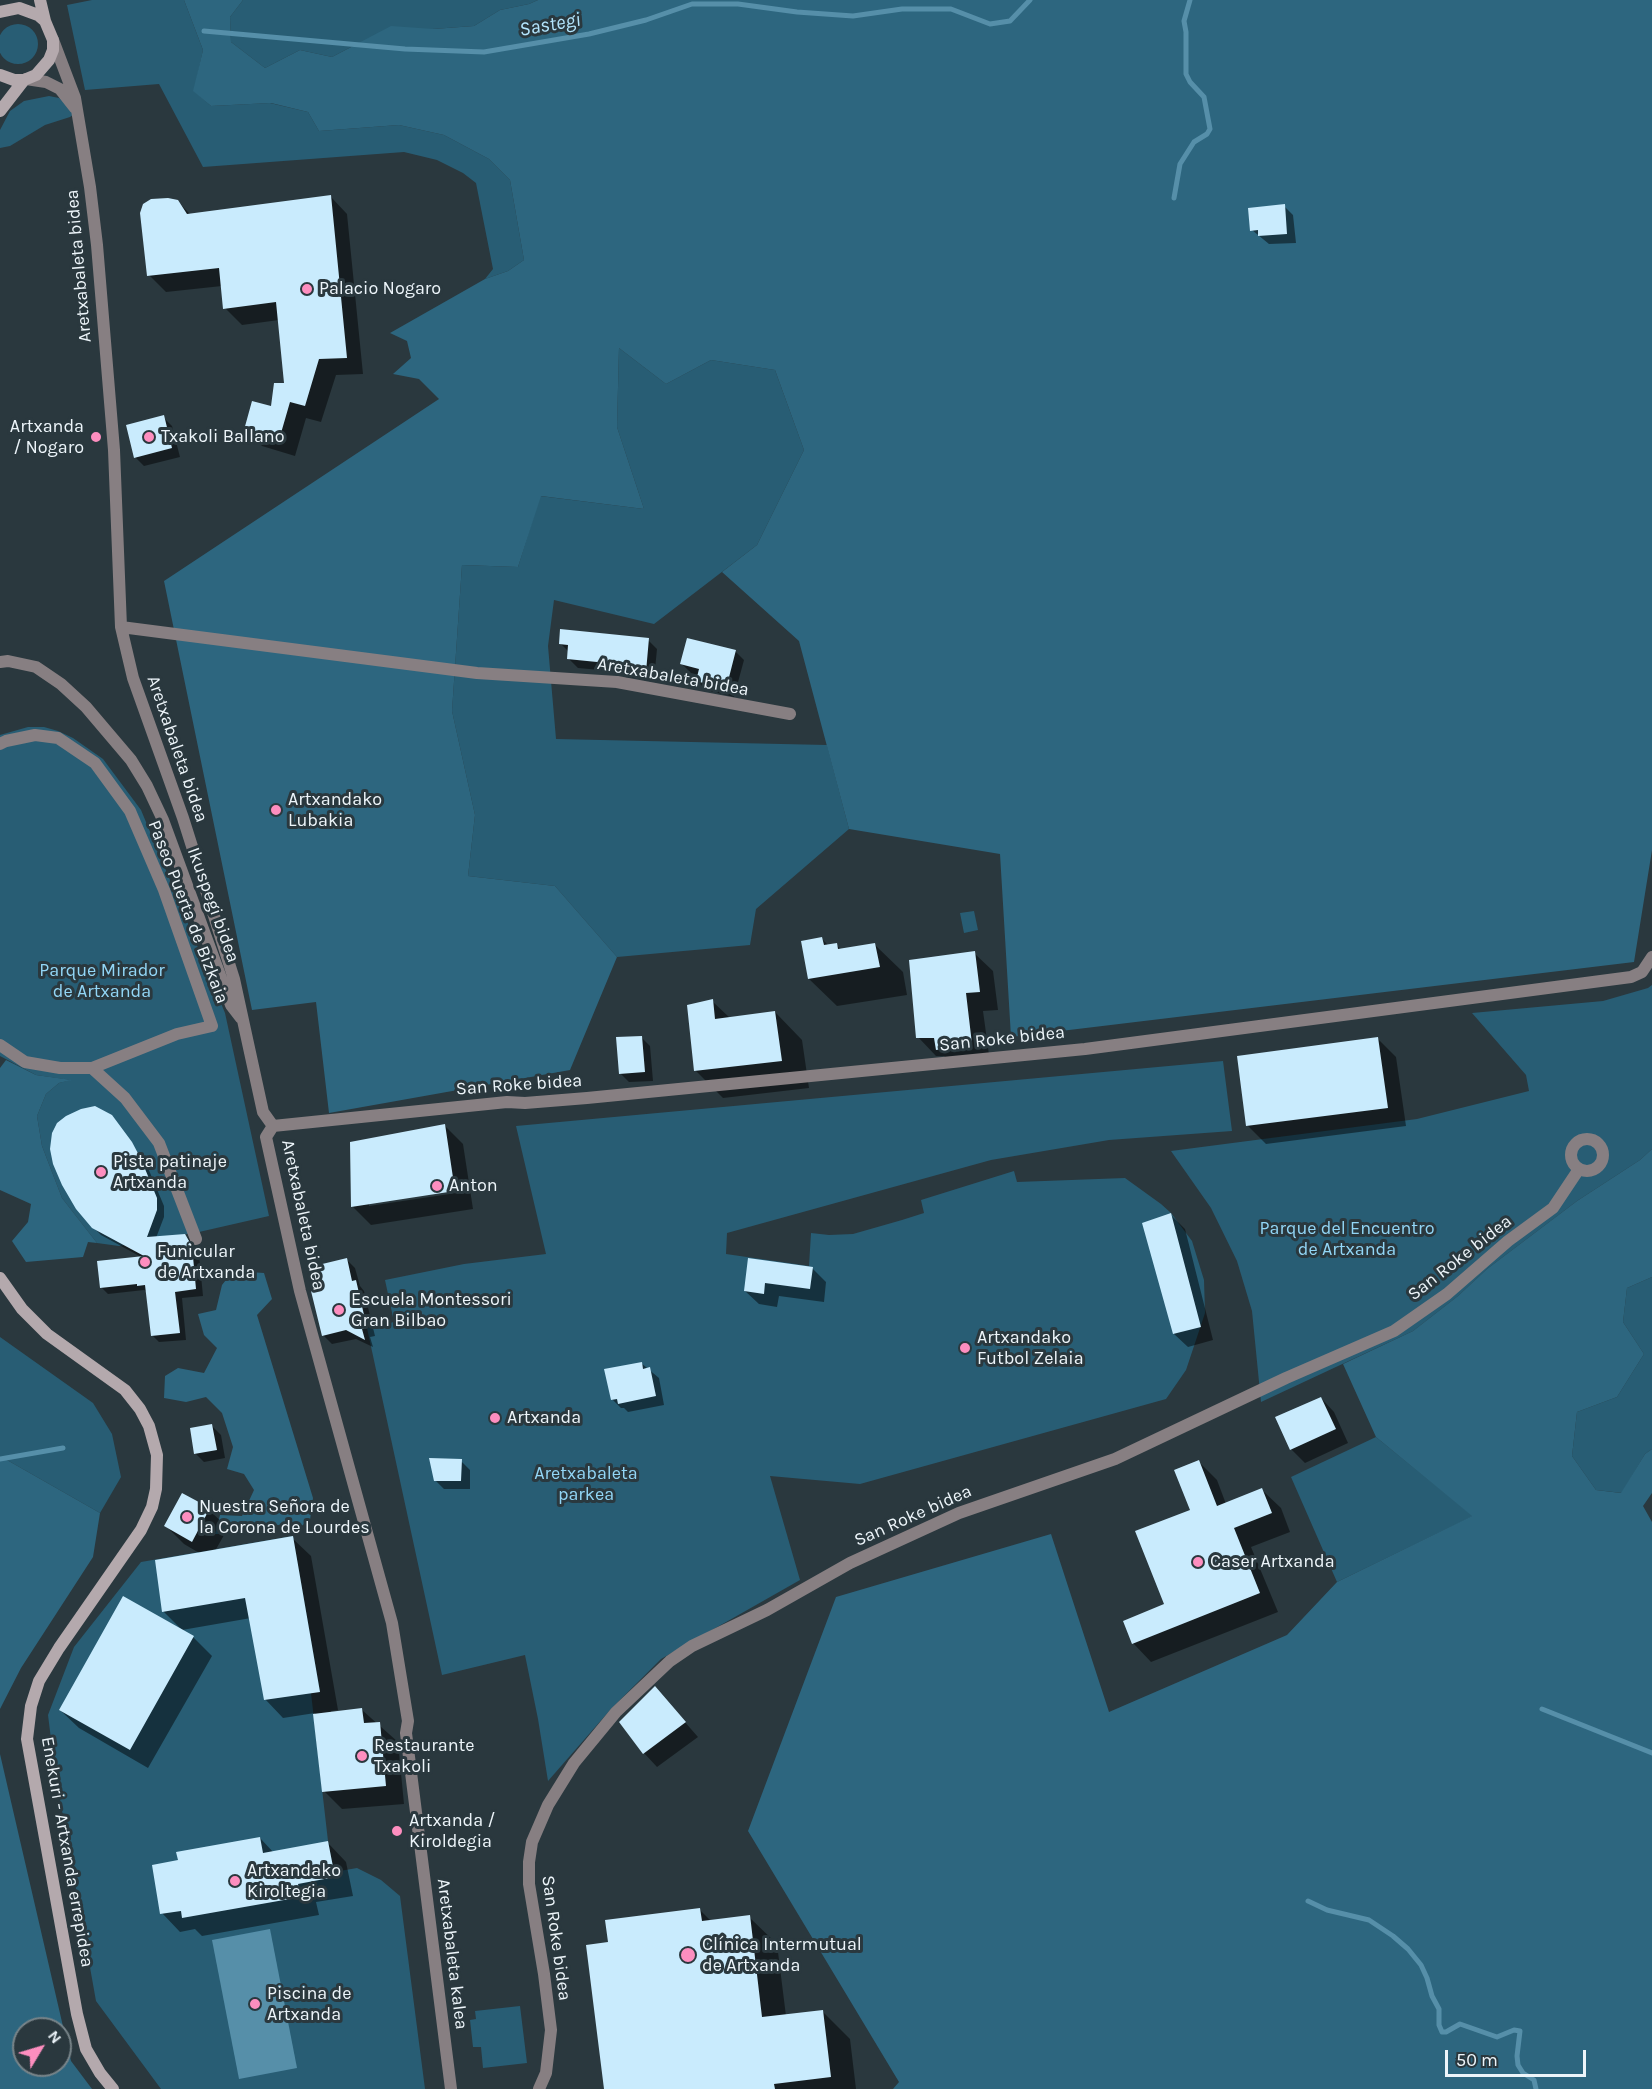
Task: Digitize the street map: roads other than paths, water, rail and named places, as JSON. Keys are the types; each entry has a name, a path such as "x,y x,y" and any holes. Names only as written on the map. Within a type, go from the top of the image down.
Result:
{"street":[{"path":"0,12 8,0"},
{"path":"0,75 14,80 25,79 44,69 53,50 53,40 40,0"},
{"path":"0,12 19,8 28,10 45,21"},
{"name":"Aretxabaleta bidea","path":"53,40 71,87 78,118 97,245 114,450 121,627 133,678 186,829 234,979 263,1112 273,1126 266,1137 300,1291 392,1623 408,1721 406,1733 408,1751"},
{"path":"0,111 25,79"},
{"name":"Aretxabaleta bidea","path":"25,79 46,82 60,89 73,106 78,118"},
{"name":"Aretxabaleta bidea","path":"121,627 477,673 617,682 789,714"},
{"name":"Ikuspegi bidea","path":"0,662 8,661 36,667 61,684 86,707 131,760 147,786 163,820 231,1005 244,1020"},
{"name":"Paseo Puerta de Bizkaia","path":"0,744 35,735 58,738 95,764 130,811 164,890 212,1026 177,1034 92,1068 60,1068 25,1062 0,1045"},
{"name":"San Roke bidea","path":"273,1126 507,1102 525,1103 599,1097 1085,1049 1631,977 1642,972 1652,957"},
{"path":"92,1068 124,1098 159,1143 196,1239"},
{"name":"San Roke bidea","path":"539,2089 546,2073 551,2030 529,1884 532,1842 548,1804 574,1763 616,1712 670,1661 692,1646 767,1610 850,1563 959,1513 1115,1459 1286,1378 1394,1331 1447,1294 1508,1241 1553,1208 1579,1169"},
{"name":"Enekuri - Artxanda errepidea","path":"0,1278 22,1309 47,1334 125,1390 140,1409 149,1426 157,1455 156,1489 152,1507 141,1530 59,1648 39,1682 30,1706 27,1740 77,2014 86,2049 100,2073 113,2089"},
{"name":"Aretxabaleta kalea","path":"408,1751 451,2089"}],"waterway":[{"name":"Sastegi","path":"204,31 405,49 484,52 589,34 646,20 692,4 738,4 797,12 853,16 902,9 951,9 990,24 1010,21 1030,0"},
{"path":"1174,198 1180,164 1194,142 1207,134 1210,129 1204,97 1186,74 1184,21 1190,0"},
{"path":"0,1459 63,1448"},
{"path":"1542,1709 1652,1753"},
{"path":"1308,1901 1327,1910 1369,1920 1408,1949 1421,1965 1427,1978 1432,1996 1439,2009 1439,2025 1442,2032 1460,2024 1497,2037 1514,2030 1520,2031 1518,2065 1523,2073 1534,2080 1536,2089"}],"place":[{"name":"Palacio Nogaro","path":"307,289"},
{"name":"Artxanda / Nogaro","path":"96,437"},
{"name":"Txakoli Ballano","path":"149,437"},
{"name":"Artxandako Lubakia","path":"276,810"},
{"name":"Pista patinaje Artxanda","path":"101,1172"},
{"name":"Anton","path":"437,1186"},
{"name":"Funicular de Artxanda","path":"145,1262"},
{"name":"Escuela Montessori Gran Bilbao","path":"339,1310"},
{"name":"Artxandako Futbol Zelaia","path":"965,1348"},
{"name":"Artxanda","path":"495,1418"},
{"name":"Nuestra Señora de la Corona de Lourdes","path":"187,1517"},
{"name":"Caser Artxanda","path":"1198,1562"},
{"name":"Restaurante Txakoli","path":"362,1756"},
{"name":"Artxanda / Kiroldegia","path":"397,1831"},
{"name":"Artxandako Kiroltegia","path":"235,1881"},
{"name":"Clínica Intermutual de Artxanda","path":"688,1955"},
{"name":"Piscina de Artxanda","path":"255,2004"}],"park label":[{"name":"Parque Mirador de Artxanda","path":"102,981"},
{"name":"Parque del Encuentro de Artxanda","path":"1347,1239"},
{"name":"Aretxabaleta parkea","path":"586,1484"}]}
